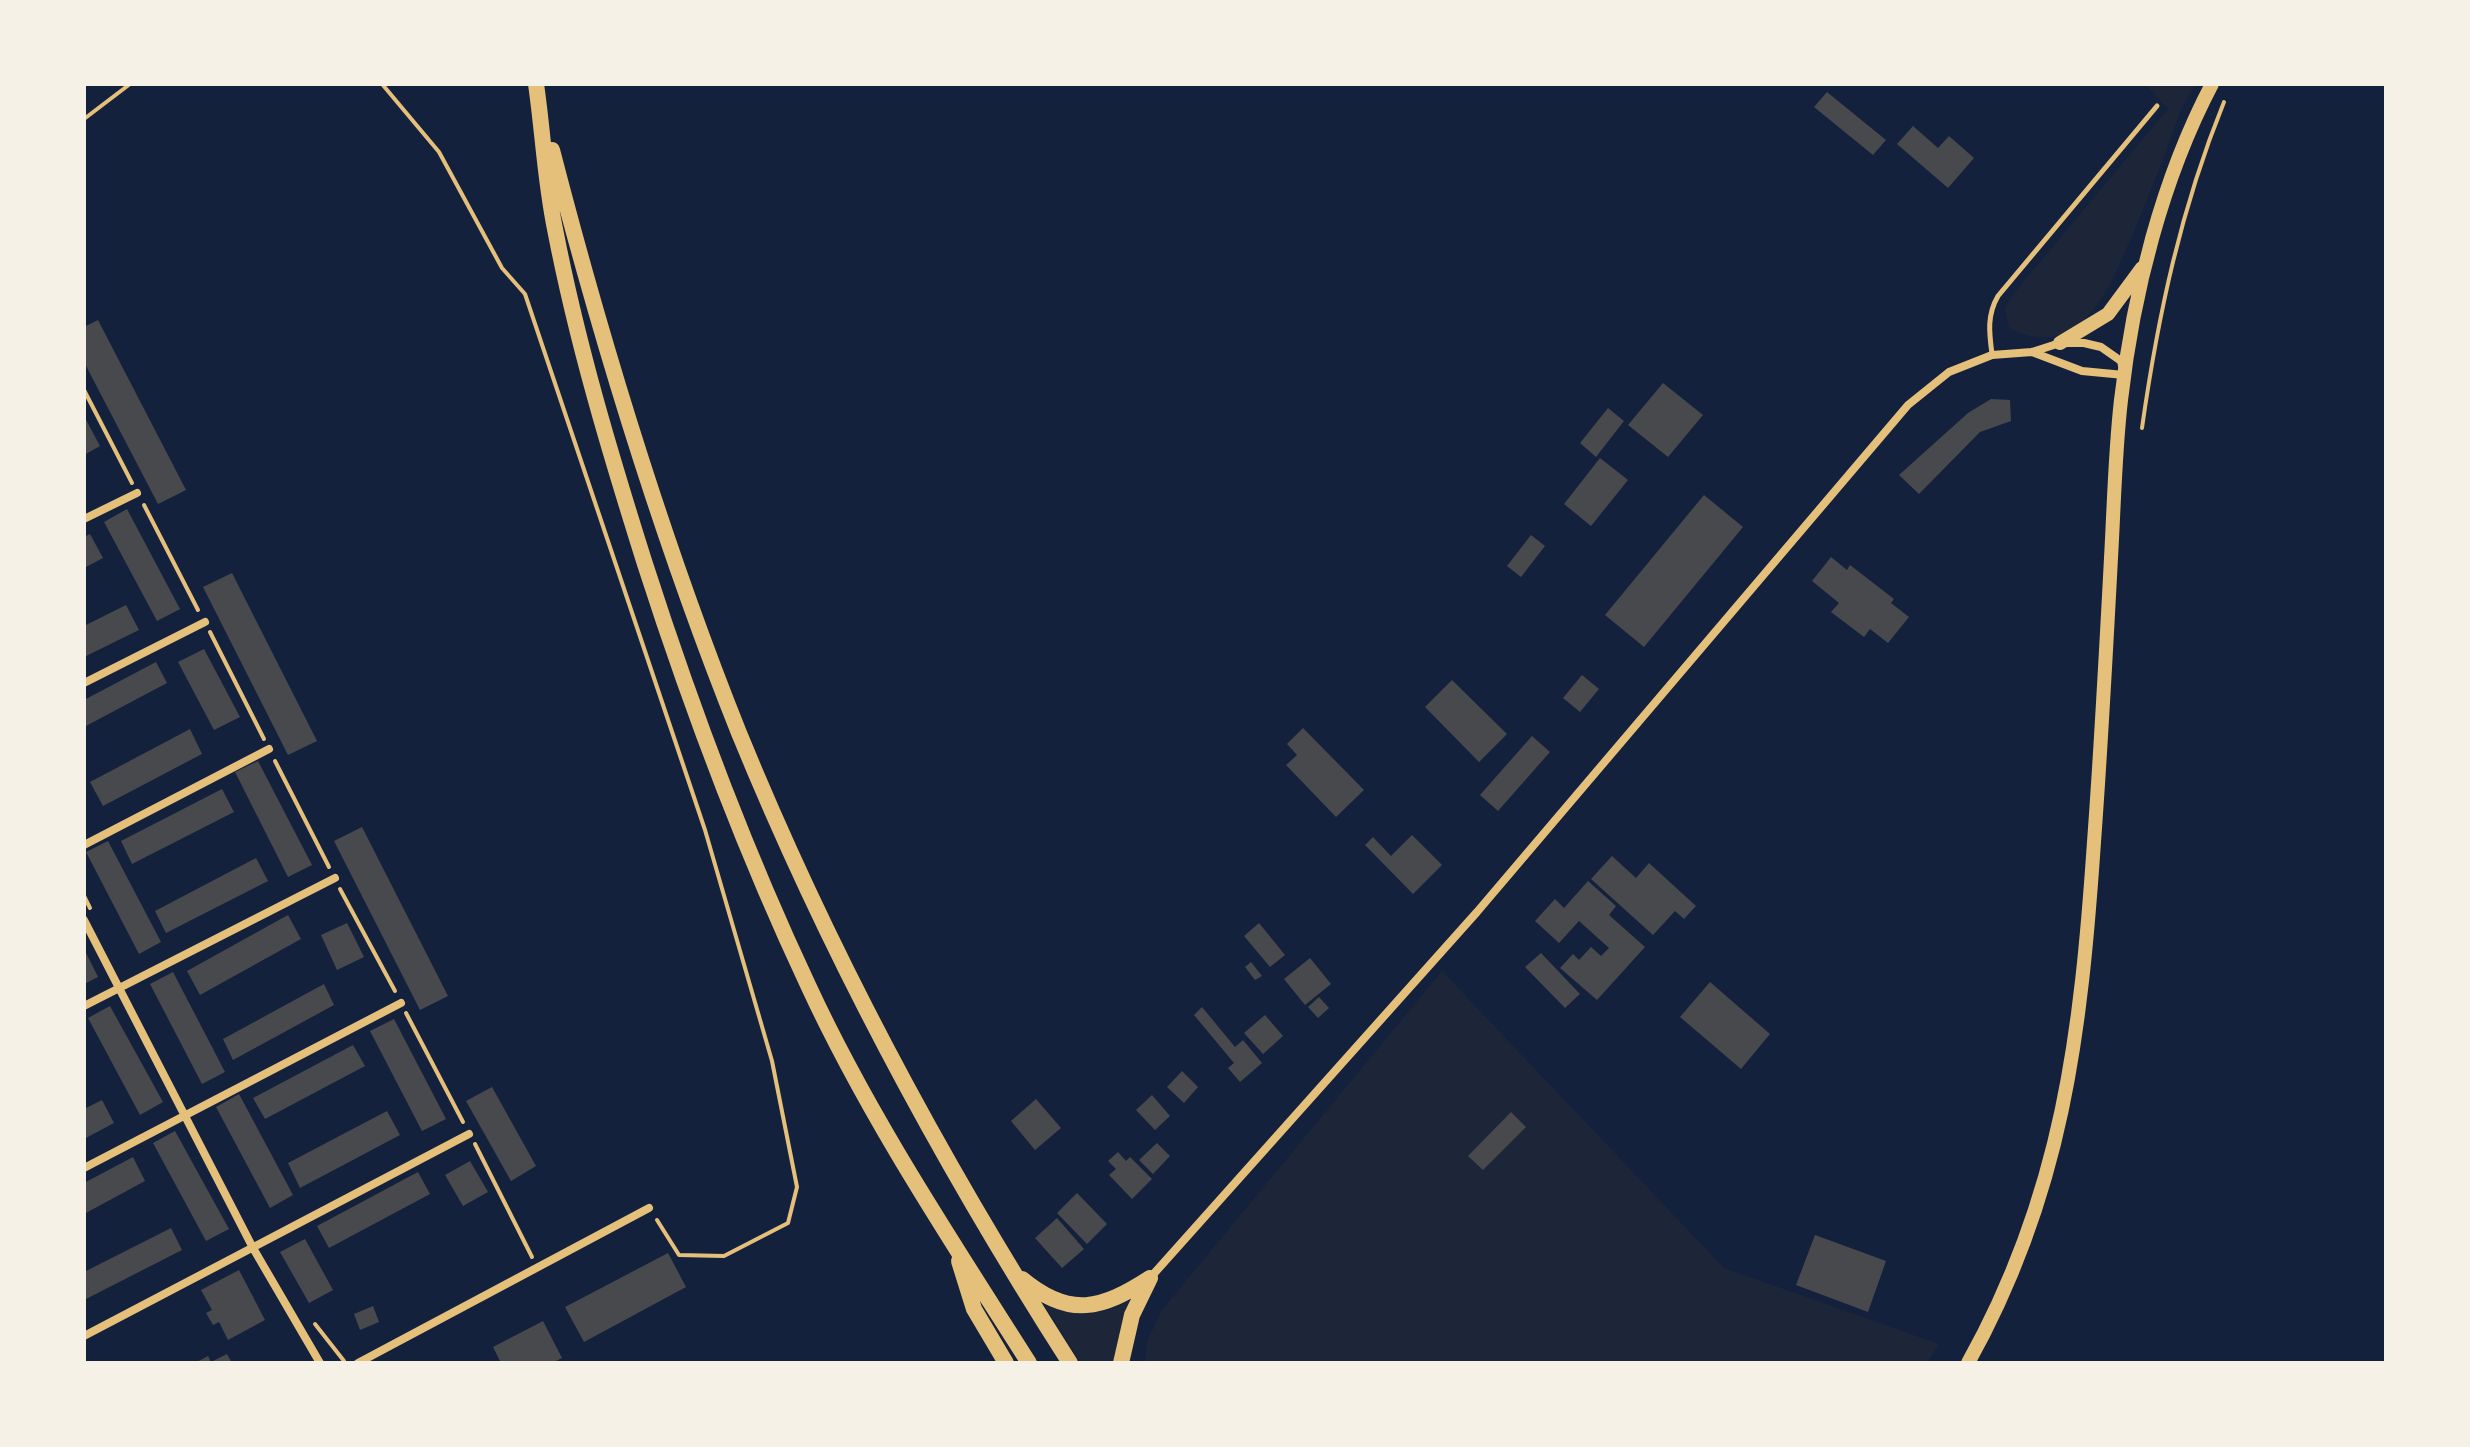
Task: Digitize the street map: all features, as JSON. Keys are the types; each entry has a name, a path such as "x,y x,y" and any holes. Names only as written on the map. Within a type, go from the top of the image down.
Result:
{"main road":[{"path":"1968,1363 2008,1287 2034,1219 2072,1073 2088,924 2124,375 2150,254 2172,179 2212,84"},
{"path":"537,89 554,227 588,377 671,644 754,861 808,986 847,1063 958,1251 1029,1363"},
{"path":"537,89 611,367 654,501 739,731 873,1024 1003,1259 1070,1363"},
{"path":"2060,343 2108,314 2150,254"},
{"path":"958,1251 974,1309 1006,1363"},
{"path":"1003,1259 1036,1291 1053,1301 1081,1307 1112,1301 1150,1278"},
{"path":"1121,1363 1132,1315 1150,1278"}],"street":[{"path":"1150,1278 1477,912 1908,405 1949,372 1992,355 2032,352 2060,343 2101,347 2121,361 2124,375 2082,371 2032,352"},
{"path":"84,519 137,493"},
{"path":"84,683 205,622"},
{"path":"84,845 269,749"},
{"path":"84,1006 335,878"},
{"path":"84,920 253,1248 320,1363"},
{"path":"84,1168 401,1003"},
{"path":"84,1336 469,1134"},
{"path":"358,1363 649,1208"}],"lane":[{"path":"1992,355 1990,309 1998,296 2157,106"}],"path":[{"path":"84,119 130,84"},
{"path":"382,84 439,152 502,268 525,294 705,830 772,1061 797,1187 788,1223 724,1256 679,1255 649,1208"},
{"path":"2142,428 2155,332 2172,255 2190,193 2228,93"},
{"path":"84,390 537,1267"}],"shaded area":[{"path":"2150,84 2195,84 2181,110 2140,216 2104,295 2075,328 2057,336 2035,337 2009,328 2005,309 2010,298 2168,109 2148,87"},
{"path":"1442,971 1724,1268 1939,1344 1927,1363 1145,1363 1148,1339 1162,1310"},
{"path":"1128,1301 1114,1363 1081,1363 1044,1305 1087,1314 1105,1311"}],"building":[{"path":"1827,92 1886,140 1873,155 1814,107"},
{"path":"1913,126 1938,148 1949,136 1974,158 1948,188 1897,144"},
{"path":"98,320 186,490 158,504 84,362 84,327"},
{"path":"1663,383 1703,415 1668,457 1628,425"},
{"path":"1991,399 2010,400 2011,421 1980,432 1919,494 1899,475 1968,413"},
{"path":"1608,408 1624,421 1596,457 1580,443"},
{"path":"84,416 100,446 84,455"},
{"path":"1600,458 1628,480 1591,526 1564,504"},
{"path":"1704,495 1743,527 1644,647 1605,615"},
{"path":"127,509 180,609 157,621 104,522"},
{"path":"90,534 103,558 84,568 84,537"},
{"path":"1531,535 1545,546 1521,577 1507,566"},
{"path":"1831,557 1847,570 1850,565 1894,599 1891,603 1909,617 1888,643 1870,629 1864,637 1831,612 1839,603 1812,581"},
{"path":"232,573 317,741 288,755 203,587"},
{"path":"126,605 139,630 84,657 84,626"},
{"path":"204,649 240,717 214,730 178,662"},
{"path":"156,662 167,683 84,727 84,700"},
{"path":"1582,675 1599,689 1580,712 1563,698"},
{"path":"1452,680 1507,734 1479,762 1425,707"},
{"path":"1303,728 1364,790 1336,817 1286,765 1297,755 1287,744"},
{"path":"190,729 202,754 103,806 90,782"},
{"path":"1532,736 1550,752 1498,811 1480,795"},
{"path":"258,761 312,865 288,877 235,772"},
{"path":"222,789 234,812 132,864 121,841"},
{"path":"362,827 448,996 420,1010 334,841"},
{"path":"1412,835 1442,865 1413,894 1365,845 1373,837 1391,856"},
{"path":"108,841 161,942 139,954 86,852"},
{"path":"1612,856 1636,878 1649,863 1696,906 1684,919 1675,911 1653,935 1591,879"},
{"path":"256,858 268,881 166,933 155,911"},
{"path":"1588,881 1616,906 1609,915 1645,947 1597,1000 1560,968 1573,954 1579,960 1591,947 1601,956 1609,948 1579,921 1559,943 1535,921 1555,899 1564,908"},
{"path":"288,915 301,939 200,995 187,971"},
{"path":"347,923 364,957 337,970 321,935"},
{"path":"1259,923 1285,955 1270,967 1244,936"},
{"path":"84,949 98,977 84,984"},
{"path":"1541,953 1580,994 1565,1008 1525,967"},
{"path":"1310,958 1331,984 1305,1005 1284,979"},
{"path":"1251,962 1262,976 1255,980 1245,967"},
{"path":"173,972 225,1072 202,1084 150,984"},
{"path":"1710,982 1770,1034 1741,1069 1680,1017"},
{"path":"324,984 334,1005 233,1060 223,1039"},
{"path":"1319,997 1329,1008 1318,1018 1308,1007"},
{"path":"110,1006 163,1102 140,1115 88,1018"},
{"path":"1202,1007 1235,1047 1243,1040 1262,1063 1240,1082 1228,1068 1234,1063 1194,1015"},
{"path":"1265,1015 1283,1036 1263,1054 1244,1033"},
{"path":"394,1019 446,1119 422,1131 370,1031"},
{"path":"353,1045 365,1066 265,1119 253,1098"},
{"path":"1182,1071 1198,1087 1184,1103 1167,1087"},
{"path":"492,1087 536,1166 511,1181 466,1101"},
{"path":"239,1094 293,1195 270,1208 216,1107"},
{"path":"1152,1095 1170,1116 1155,1130 1136,1110"},
{"path":"1036,1099 1061,1128 1035,1150 1011,1121"},
{"path":"102,1100 114,1123 84,1139 84,1109"},
{"path":"387,1111 400,1135 300,1188 288,1163"},
{"path":"1511,1112 1526,1127 1483,1170 1468,1156"},
{"path":"175,1131 229,1229 206,1241 153,1143"},
{"path":"1157,1143 1170,1156 1153,1174 1139,1160"},
{"path":"1118,1152 1126,1161 1130,1157 1152,1179 1132,1199 1109,1175 1116,1169 1108,1161"},
{"path":"133,1157 145,1181 84,1214 84,1183"},
{"path":"470,1161 488,1192 463,1206 445,1175"},
{"path":"418,1172 430,1194 329,1248 317,1226"},
{"path":"1077,1193 1107,1224 1087,1244 1057,1213"},
{"path":"1057,1218 1084,1249 1062,1268 1035,1238"},
{"path":"171,1228 182,1250 84,1300 84,1272"},
{"path":"1815,1235 1886,1261 1868,1312 1796,1285"},
{"path":"305,1239 333,1290 309,1303 280,1252"},
{"path":"668,1253 686,1287 584,1342 565,1307"},
{"path":"239,1270 265,1320 228,1340 219,1322 213,1325 206,1313 212,1310 201,1290"},
{"path":"373,1306 379,1322 360,1330 354,1314"},
{"path":"543,1321 562,1358 552,1363 501,1363 493,1347"},
{"path":"227,1354 232,1363 195,1363 208,1356 211,1362"}]}
